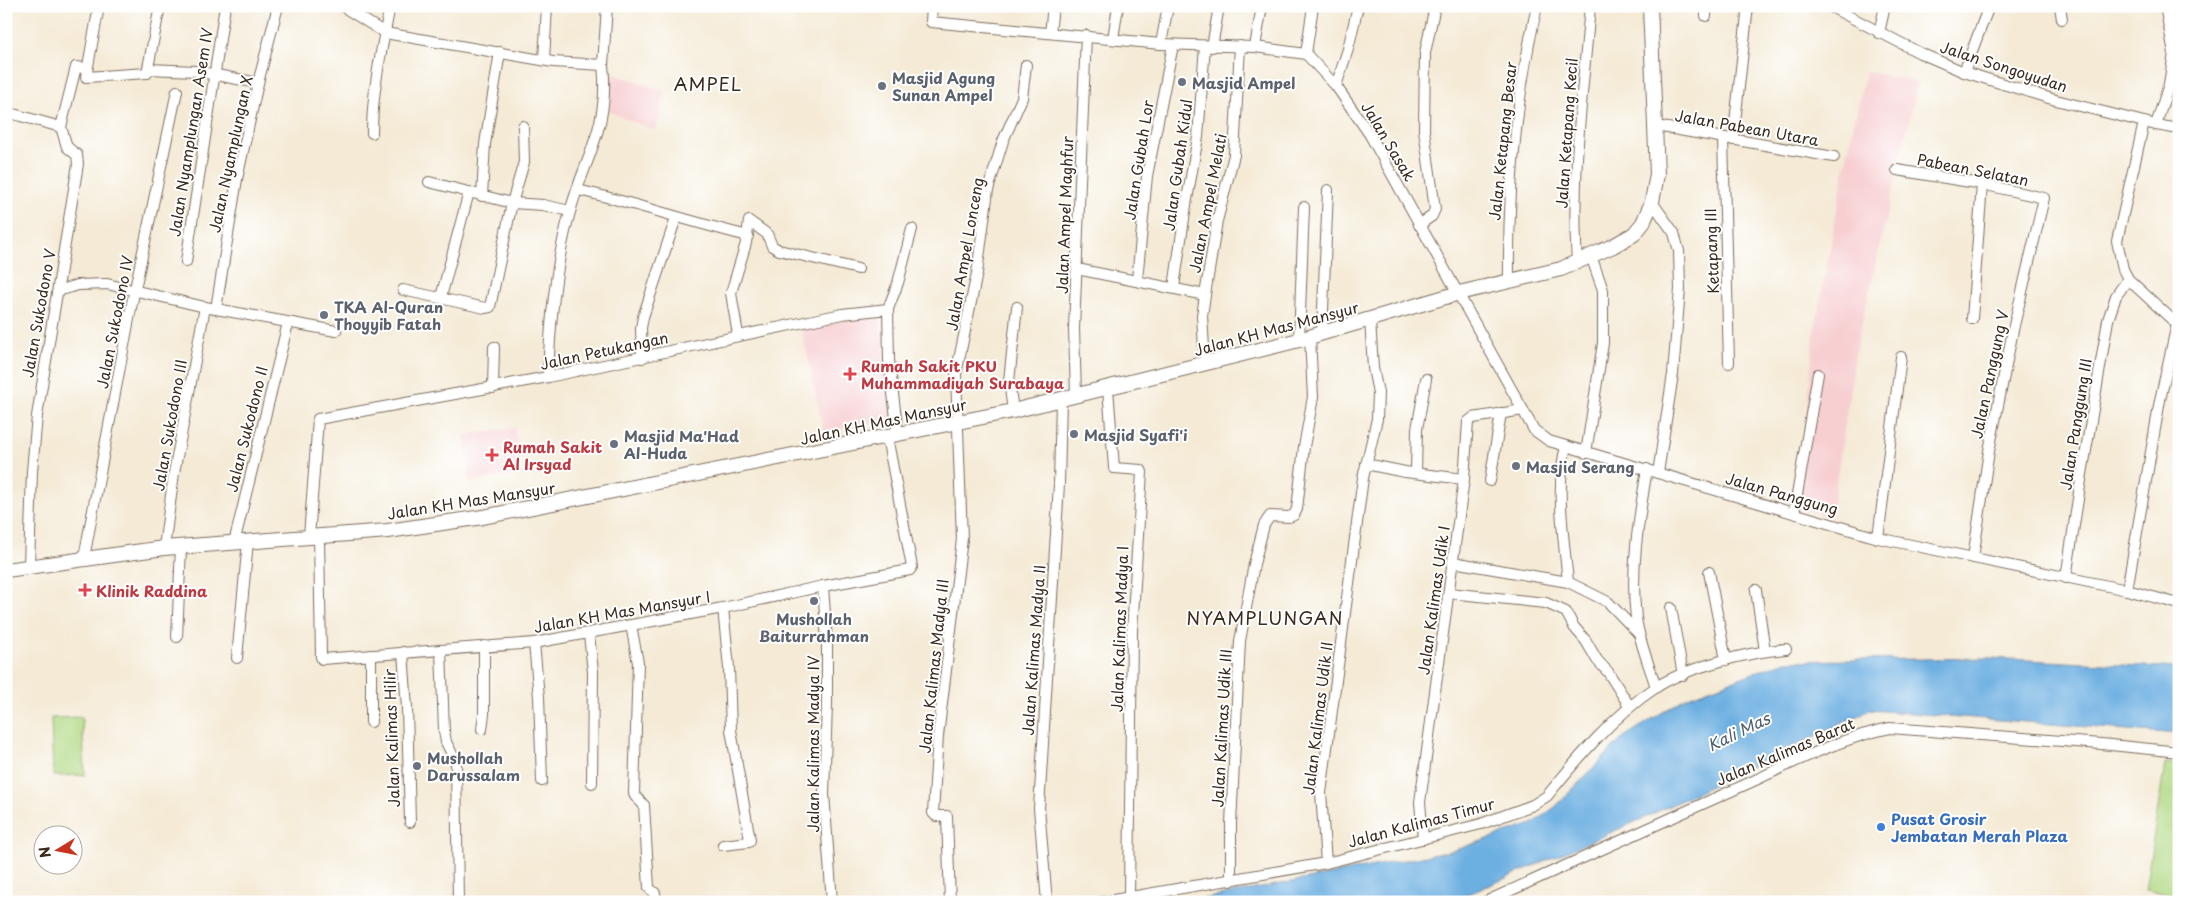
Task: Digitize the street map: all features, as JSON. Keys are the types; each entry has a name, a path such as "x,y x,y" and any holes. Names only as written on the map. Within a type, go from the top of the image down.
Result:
{"street":[{"path":"99,6 86,68 86,77 144,75 147,73 160,6"},
{"name":"Jalan Nyamplungan Asem IV","path":"186,262 211,108 213,75 225,6"},
{"name":"Jalan Nyamplungan X","path":"216,309 237,179 258,83 278,6"},
{"path":"342,6 385,33 544,60 603,65"},
{"path":"372,132 372,113 390,6"},
{"path":"544,60 547,6"},
{"path":"548,377 549,337 555,289 570,211 600,128 605,82 603,65 607,6"},
{"path":"932,6 931,22 1173,45 1255,47 1306,54 1313,6"},
{"path":"1050,33 1053,6"},
{"path":"1113,39 1118,6"},
{"path":"1161,44 1168,6"},
{"name":"Jalan Gubah Kidul","path":"1174,287 1198,137 1209,46 1220,6"},
{"path":"1255,47 1262,6"},
{"path":"1336,86 1358,6"},
{"path":"1419,224 1432,216 1435,209 1424,138 1424,120 1425,53 1435,6"},
{"name":"Jalan Ketapang Besar","path":"1509,280 1508,227 1511,171 1528,44 1536,6"},
{"name":"Jalan Ketapang Kecil","path":"1577,262 1574,225 1577,165 1590,6"},
{"name":"Jalan KH Mas Mansyur","path":"6,570 164,548 388,531 459,522 892,436 1076,396 1310,337 1459,293 1561,269 1634,234 1643,223 1652,202 1657,174 1650,6"},
{"name":"Ketapang III","path":"1729,363 1728,139 1748,6"},
{"name":"Jalan Songoyudan","path":"1829,6 1879,33 1964,72 2052,99 2156,126 2179,129"},
{"path":"1879,33 1884,6"},
{"path":"1964,72 1989,6"},
{"path":"2060,6 2062,19"},
{"path":"2156,126 2169,84 2174,53 2165,6"},
{"name":"Jalan Ampel Maghfur","path":"1076,396 1074,329 1086,36"},
{"name":"Jalan Gubah Lor","path":"1137,280 1148,176 1173,45"},
{"name":"Jalan Ampel Melati","path":"1205,364 1202,316 1217,221 1234,155 1240,46"},
{"path":"482,196 485,144 500,52"},
{"name":"Jalan Sasak","path":"1306,54 1336,86 1370,135 1459,293"},
{"name":"Jalan Ampel Lonceng","path":"959,422 956,374 977,273 988,190 1003,141 1022,98 1026,65"},
{"path":"6,112 61,127 76,67 86,68"},
{"path":"148,69 183,69 258,83"},
{"name":"Jalan Sukodono IV","path":"84,558 134,291 177,92"},
{"path":"2127,590 2160,400 2178,325 2128,279 2123,269 2118,240 2144,122"},
{"path":"404,290 490,307 512,203 524,162 523,126"},
{"name":"Jalan Pabean Utara","path":"1656,126 1834,158"},
{"name":"Jalan Sukodono V","path":"29,567 32,471 37,416 78,164 77,155 67,147 61,127"},
{"name":"Pabean Selatan","path":"1897,170 1982,184 2044,198"},
{"path":"429,182 512,203 543,205 570,211"},
{"path":"1972,319 1982,184"},
{"path":"578,190 748,236"},
{"path":"1310,337 1328,190"},
{"path":"441,297 469,192"},
{"name":"Jalan Panggung V","path":"1973,558 1988,451 2015,321 2044,198"},
{"path":"1652,202 1674,233 1679,252 1680,289 1673,374 1658,473"},
{"path":"1304,207 1310,337"},
{"path":"642,358 641,328 643,317 676,218"},
{"path":"738,335 731,293 748,236 749,222 767,234 772,246 779,250 858,269"},
{"path":"892,436 888,309 898,282 912,229"},
{"path":"1586,453 1602,343 1603,290 1591,256"},
{"path":"1077,269 1174,287 1205,295"},
{"name":"Jalan Panggung III","path":"2066,578 2108,320 2116,296 2128,279"},
{"path":"58,291 78,285 100,284 205,307 336,331"},
{"name":"Jalan Panggung","path":"1459,293 1534,430 1549,441 1878,538 2127,590 2179,604"},
{"name":"Jalan Sukodono III","path":"164,548 174,473 205,307"},
{"path":"1013,410 1009,381 1017,307"},
{"name":"Jalan Petukangan","path":"314,537 318,419 548,377 842,314 888,309"},
{"name":"Jalan Kalimas Udik II","path":"1326,863 1321,793 1346,594 1366,464 1378,412 1378,393 1370,319"},
{"name":"Jalan Sukodono II","path":"234,542 288,323"},
{"name":"Jalan Kalimas Udik III","path":"1231,880 1231,824 1240,642 1264,525 1270,516 1289,518 1294,515 1296,510 1313,397 1310,337"},
{"path":"493,388 494,347"},
{"path":"1878,538 1901,357"},
{"path":"1794,512 1818,374"},
{"path":"1416,473 1417,429 1426,379"},
{"name":"Jalan Kalimas Madya I","path":"1108,388 1113,467 1141,470 1142,472 1132,631 1129,897"},
{"name":"Jalan Kalimas Madya II","path":"1047,902 1039,808 1059,484 1061,399"},
{"name":"Jalan Kalimas Udik I","path":"1423,839 1420,802 1464,479 1468,422 1473,418 1523,410"},
{"path":"1490,481 1501,413"},
{"name":"Jalan Kalimas Madya III","path":"950,902 947,816 936,816 934,813 938,736 962,539 959,422"},
{"name":"Jalan KH Mas Mansyur I","path":"314,537 321,658 534,643 589,634 912,568 892,436"},
{"path":"1566,446 1563,457 1562,485 1568,582"},
{"path":"1366,464 1464,479"},
{"path":"1647,469 1636,549 1635,604 1639,635 1656,687"},
{"path":"237,658 248,541"},
{"path":"177,637 181,547"},
{"path":"1453,562 1568,582 1608,602 1639,635"},
{"path":"1710,572 1726,660"},
{"name":"Jalan Kalimas Madya IV","path":"823,586 827,687 824,794 832,902"},
{"path":"1756,590 1764,651"},
{"path":"1449,593 1546,603 1566,612 1574,627 1586,640 1597,660 1608,672 1630,708"},
{"path":"723,608 729,668 731,730 750,840 748,842 723,846"},
{"path":"1671,608 1683,675"},
{"path":"632,625 638,663 634,793 644,805 649,888 655,892 656,902"},
{"path":"589,634 593,672 592,783"},
{"path":"534,643 539,697 542,781"},
{"path":"482,729 484,714 484,646"},
{"name":"Jalan Kalimas Timur","path":"1102,902 1326,863 1481,824 1533,805 1546,796 1618,717 1656,687 1726,660 1764,651 1786,649"},
{"path":"441,650 444,732 446,742 456,762 458,902"},
{"name":"Jalan Kalimas Hilir","path":"403,652 410,822"},
{"path":"371,654 371,722"},
{"name":"Jalan Kalimas Barat","path":"1485,902 1592,855 1796,760 1862,733 1890,728 2101,744 2179,752"}],"shaded area":[{"path":"1866,71 1918,83 1856,348 1831,517 1798,508 1814,335 1848,151"},
{"path":"611,73 665,91 656,131 616,115 609,110"},
{"name":"Rumah Sakit PKU Muhammadiyah Surabaya","path":"879,313 893,420 824,432 801,327"},
{"name":"Rumah Sakit Al Irsyad","path":"515,428 521,475 470,481 464,435"}],"green space":[{"path":"82,717 85,775 53,776 51,718"},
{"path":"2165,764 2179,766 2179,895 2145,890"}],"water":[{"name":"Kali Mas","path":"1990,658 2179,668 2179,734 1870,710 1642,819 1447,902 1187,902 1452,851 1532,824 1555,807 1624,737 1685,698 1786,661"}],"place":[{"name":"Masjid Ampel","path":"1182,82"},
{"name":"Masjid Agung Sunan Ampel","path":"882,86"},
{"name":"TKA Al-Quran Thoyyib Fatah","path":"324,315"},
{"name":"Rumah Sakit PKU Muhammadiyah Surabaya","path":"850,374"},
{"name":"Masjid Syafi'i","path":"1074,434"},
{"name":"Masjid Ma'Had Al-Huda","path":"614,444"},
{"name":"Rumah Sakit Al Irsyad","path":"492,455"},
{"name":"Masjid Serang","path":"1516,466"},
{"name":"Klinik Raddina","path":"85,590"},
{"name":"Mushollah Baiturrahman","path":"814,601"},
{"name":"Mushollah Darussalam","path":"417,766"},
{"name":"Pusat Grosir Jembatan Merah Plaza","path":"1881,827"}],"district":[{"name":"AMPEL","path":"708,83"},
{"name":"NYAMPLUNGAN","path":"1265,617"}]}
